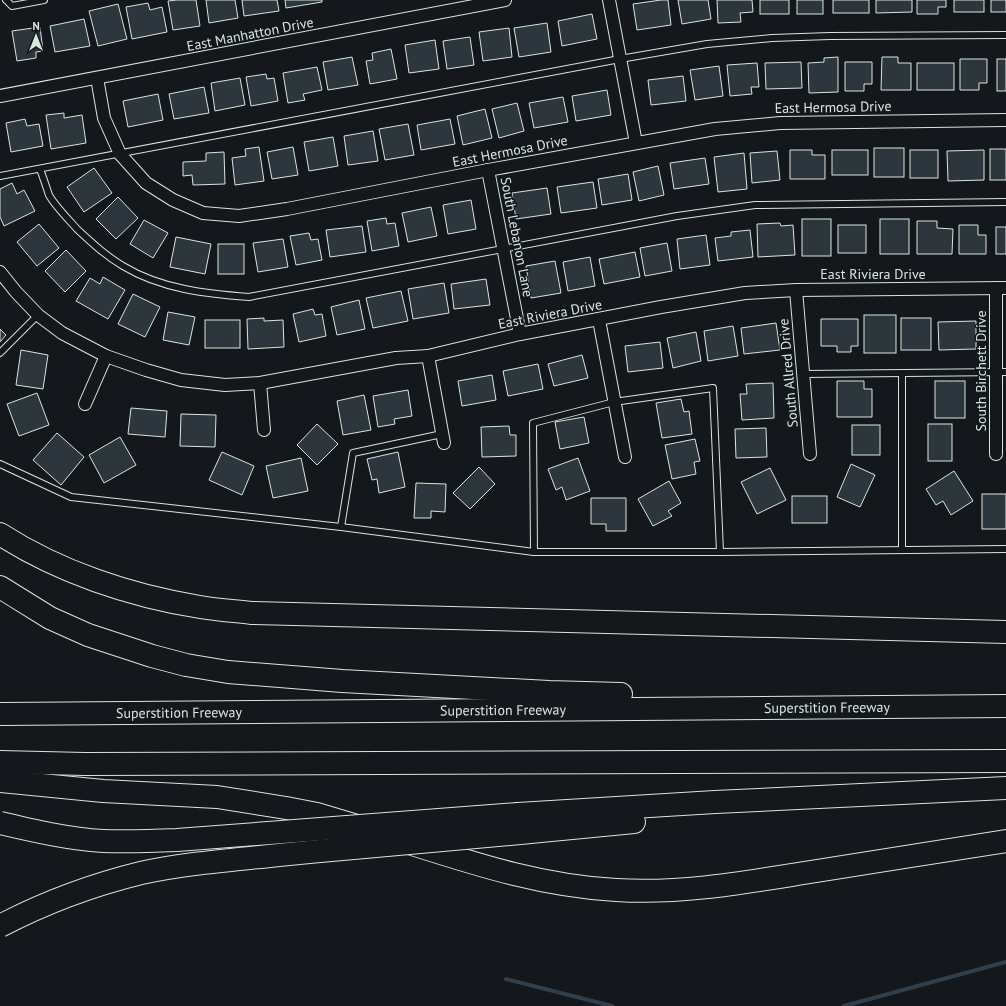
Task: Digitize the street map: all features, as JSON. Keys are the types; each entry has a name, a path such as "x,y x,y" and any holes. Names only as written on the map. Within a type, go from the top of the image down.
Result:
{"highway":[{"path":"0,534 50,561 95,580 143,594 200,607 252,613 1006,632"},
{"path":"0,587 50,618 88,635 152,656 186,665 228,672 285,678 549,692 638,695 764,695 890,706"},
{"name":"Superstition Freeway","path":"0,714 1006,706"},
{"path":"0,762 93,764 1006,761"},
{"path":"0,781 103,791 217,797 286,808 344,821 502,872 574,886 615,890 661,890 740,884 1006,841"},
{"path":"0,926 26,913 76,892 141,873 176,867 326,850 519,824 715,802 1006,788"},
{"path":"0,823 34,831 71,837 102,841 135,842 519,824"}],"street":[{"name":"East Manhatton Drive","path":"0,96 505,0"},
{"path":"609,0 636,143"},
{"name":"East Hermosa Drive","path":"96,78 104,118 120,154 146,183 173,200 203,212 239,216 287,209 488,170 715,129 780,123 1006,120"},
{"name":"South Lebanon Lane","path":"488,170 520,334"},
{"name":"East Riviera Drive","path":"0,272 16,292 38,315 62,332 106,356 181,380 225,385 260,383 396,358 428,356 520,334 661,307 745,293 796,290 1001,288"},
{"name":"South Birchett Drive","path":"996,454 1001,372 1001,288"},
{"name":"South Allred Drive","path":"796,290 810,454"},
{"path":"599,320 625,457"},
{"path":"85,404 106,356"},
{"path":"428,356 443,438"},
{"path":"260,383 264,430"}],"lane":[{"path":"6,0 12,6 44,0"},
{"path":"0,176 620,59 707,44 772,38 838,36 1006,35"},
{"path":"40,169 50,196 69,220 94,246 123,266 152,280 187,290 249,297 677,216 755,205 1006,202"},
{"path":"0,353 38,315"},
{"path":"803,374 1001,372"},
{"path":"902,374 902,550"},
{"path":"534,552 533,423 614,402 713,388 720,552"},
{"path":"341,527 353,453 443,438"},
{"path":"0,464 71,497 341,527 534,552 1006,549"}],"building":[{"path":"196,0 200,26 173,30 168,1"},
{"path":"206,0 235,0 238,18 209,23"},
{"path":"242,0 277,0 279,11 244,16"},
{"path":"285,0 322,0 322,2 286,8"},
{"path":"668,0 671,25 637,30 633,4"},
{"path":"678,0 708,0 711,19 682,24"},
{"path":"717,0 752,0 753,12 740,13 741,22 718,23"},
{"path":"760,0 789,0 789,14 760,14"},
{"path":"797,0 823,0 823,14 797,14"},
{"path":"833,0 869,0 869,13 833,13"},
{"path":"876,0 912,0 912,12 876,13"},
{"path":"917,0 946,0 946,7 938,7 938,14 917,14"},
{"path":"954,0 984,0 984,12 954,12"},
{"path":"991,0 1006,0 1006,12 991,12"},
{"path":"148,3 150,10 162,7 167,32 132,39 126,7"},
{"path":"118,4 127,39 98,46 89,11"},
{"path":"592,14 597,39 562,46 558,21"},
{"path":"84,19 90,46 55,52 50,26"},
{"path":"547,23 551,52 519,57 514,28"},
{"path":"40,27 43,51 36,52 36,58 17,61 12,31"},
{"path":"509,28 512,57 483,61 479,32"},
{"path":"470,37 474,65 447,69 443,41"},
{"path":"435,40 439,69 409,73 405,45"},
{"path":"391,49 397,79 370,84 366,61 373,60 372,53"},
{"path":"352,57 358,85 328,90 323,62"},
{"path":"838,57 838,92 809,93 808,63 824,62 824,58"},
{"path":"882,57 898,57 898,63 911,63 911,90 881,90"},
{"path":"960,59 987,59 987,83 979,83 979,90 960,90"},
{"path":"997,59 1006,59 1006,91 997,91"},
{"path":"801,62 802,88 766,89 765,63"},
{"path":"845,62 872,62 872,84 864,84 864,91 845,91"},
{"path":"757,63 759,87 751,87 752,94 730,96 727,65"},
{"path":"917,63 954,63 954,90 917,90"},
{"path":"719,66 723,96 695,100 690,70"},
{"path":"317,67 322,90 303,94 305,100 288,103 283,73"},
{"path":"266,74 267,79 274,78 278,101 251,106 246,77"},
{"path":"683,76 686,101 651,105 648,80"},
{"path":"240,78 245,105 215,111 211,83"},
{"path":"204,87 209,113 174,119 169,94"},
{"path":"607,90 611,115 576,121 572,96"},
{"path":"158,94 163,120 128,127 123,101"},
{"path":"563,97 568,122 534,128 529,103"},
{"path":"517,103 524,131 499,138 492,109"},
{"path":"485,109 492,138 463,145 457,116"},
{"path":"64,113 64,118 82,115 86,143 51,149 46,115"},
{"path":"25,119 27,126 39,124 43,146 11,152 6,123"},
{"path":"450,119 455,144 421,150 417,125"},
{"path":"408,124 414,155 385,160 379,129"},
{"path":"373,131 378,161 348,165 344,136"},
{"path":"333,137 338,166 309,171 304,142"},
{"path":"259,147 264,181 235,185 232,158 246,156 245,149"},
{"path":"293,147 298,175 272,179 267,152"},
{"path":"874,148 904,148 904,177 874,177"},
{"path":"990,149 1006,149 1006,180 990,180"},
{"path":"790,150 812,150 812,155 825,155 825,179 790,179"},
{"path":"832,150 868,150 868,175 832,175"},
{"path":"910,150 938,150 938,178 910,178"},
{"path":"984,150 984,180 948,181 947,151"},
{"path":"777,151 780,180 752,183 750,153"},
{"path":"224,152 225,184 193,185 192,175 183,176 183,162 206,161 206,153"},
{"path":"744,153 747,189 718,192 714,157"},
{"path":"705,158 709,184 674,189 670,163"},
{"path":"658,166 664,195 639,201 633,172"},
{"path":"94,168 112,193 84,212 67,187"},
{"path":"628,174 632,200 602,205 598,179"},
{"path":"593,182 597,208 561,213 557,187"},
{"path":"12,183 17,194 24,190 35,211 4,226 0,217 0,189"},
{"path":"547,188 551,214 516,219 512,193"},
{"path":"118,197 138,218 116,239 96,219"},
{"path":"471,200 476,229 448,234 443,205"},
{"path":"431,207 437,236 408,242 402,213"},
{"path":"386,218 387,224 395,223 399,246 372,251 367,221"},
{"path":"802,219 831,219 831,256 802,256"},
{"path":"880,219 909,219 909,254 880,254"},
{"path":"144,220 168,233 153,258 130,244"},
{"path":"917,221 937,221 937,228 953,229 952,254 917,254"},
{"path":"780,223 781,226 793,225 795,255 758,257 757,224"},
{"path":"39,224 59,248 37,266 17,242"},
{"path":"838,225 866,225 866,253 838,253"},
{"path":"959,225 978,225 978,235 986,235 986,254 959,254"},
{"path":"362,226 366,252 330,257 326,230"},
{"path":"996,227 1006,227 1006,254 996,254"},
{"path":"750,230 753,257 718,261 715,238 731,236 731,232"},
{"path":"309,233 311,240 318,239 322,260 296,265 290,236"},
{"path":"706,235 710,265 680,269 677,239"},
{"path":"176,237 211,244 205,274 170,267"},
{"path":"283,239 288,267 258,272 253,243"},
{"path":"667,243 672,271 645,276 640,248"},
{"path":"218,244 244,244 244,274 218,274"},
{"path":"66,250 86,271 65,292 45,271"},
{"path":"635,252 640,277 604,284 599,259"},
{"path":"590,257 595,286 568,291 563,262"},
{"path":"555,261 561,293 531,298 526,266"},
{"path":"103,277 125,290 108,319 76,301 90,278 100,284"},
{"path":"486,279 490,305 454,309 451,284"},
{"path":"444,283 449,313 413,319 408,289"},
{"path":"401,291 408,321 373,328 366,298"},
{"path":"133,294 160,307 145,337 118,324"},
{"path":"359,300 365,329 337,335 331,307"},
{"path":"313,309 315,315 322,314 326,336 299,342 293,314"},
{"path":"168,312 195,317 189,345 163,340"},
{"path":"864,315 896,315 896,353 864,353"},
{"path":"264,318 264,321 283,320 284,347 248,349 247,319"},
{"path":"901,318 931,318 931,350 901,350"},
{"path":"821,319 858,319 858,346 851,346 851,352 837,352 837,346 821,346"},
{"path":"205,320 240,320 240,348 205,348"},
{"path":"976,321 976,349 939,350 938,322"},
{"path":"776,323 780,350 744,354 741,328"},
{"path":"733,326 738,356 708,361 704,331"},
{"path":"0,329 6,335 0,342"},
{"path":"696,332 701,361 673,368 667,338"},
{"path":"660,342 663,368 628,372 625,346"},
{"path":"21,350 48,355 43,389 16,385"},
{"path":"582,355 588,378 554,386 548,364"},
{"path":"538,364 543,389 508,396 503,371"},
{"path":"492,375 496,400 462,406 458,381"},
{"path":"837,381 864,381 864,389 872,389 872,417 837,417"},
{"path":"935,381 965,381 965,418 935,418"},
{"path":"773,383 774,418 742,420 740,394 747,394 746,384"},
{"path":"408,390 412,416 394,419 395,424 378,427 373,396"},
{"path":"37,393 49,425 19,436 7,404"},
{"path":"364,395 371,430 343,435 337,401"},
{"path":"681,399 684,412 689,411 692,434 662,438 656,403"},
{"path":"131,408 167,411 165,437 128,434"},
{"path":"181,414 216,415 215,447 180,446"},
{"path":"584,417 589,443 560,449 555,422"},
{"path":"317,424 338,444 317,465 297,445"},
{"path":"928,424 952,424 952,461 928,461"},
{"path":"852,425 880,425 880,455 852,455"},
{"path":"509,426 510,435 516,435 516,456 482,457 481,427"},
{"path":"766,428 767,457 736,458 735,429"},
{"path":"57,433 84,457 61,485 33,460"},
{"path":"120,437 136,465 104,483 89,455"},
{"path":"695,439 700,461 694,462 696,474 672,479 665,445"},
{"path":"222,452 254,466 242,495 209,480"},
{"path":"398,452 405,487 379,493 377,479 372,480 367,459"},
{"path":"301,458 308,491 273,498 266,466"},
{"path":"578,458 590,491 566,500 562,487 556,490 548,469"},
{"path":"851,464 875,475 860,507 837,497"},
{"path":"479,467 495,484 470,509 453,493"},
{"path":"770,468 786,500 757,514 741,482"},
{"path":"954,471 973,501 951,515 943,501 936,505 926,489"},
{"path":"669,481 681,503 668,511 672,516 653,526 638,499"},
{"path":"416,483 446,484 445,512 431,511 431,518 414,518"},
{"path":"982,494 1006,494 1006,529 982,529"},
{"path":"792,496 827,496 827,523 792,523"},
{"path":"591,498 626,498 626,531 606,531 606,524 591,524"}],"waterway":[{"path":"844,1006 1006,962"},
{"path":"506,979 612,1006"}]}
